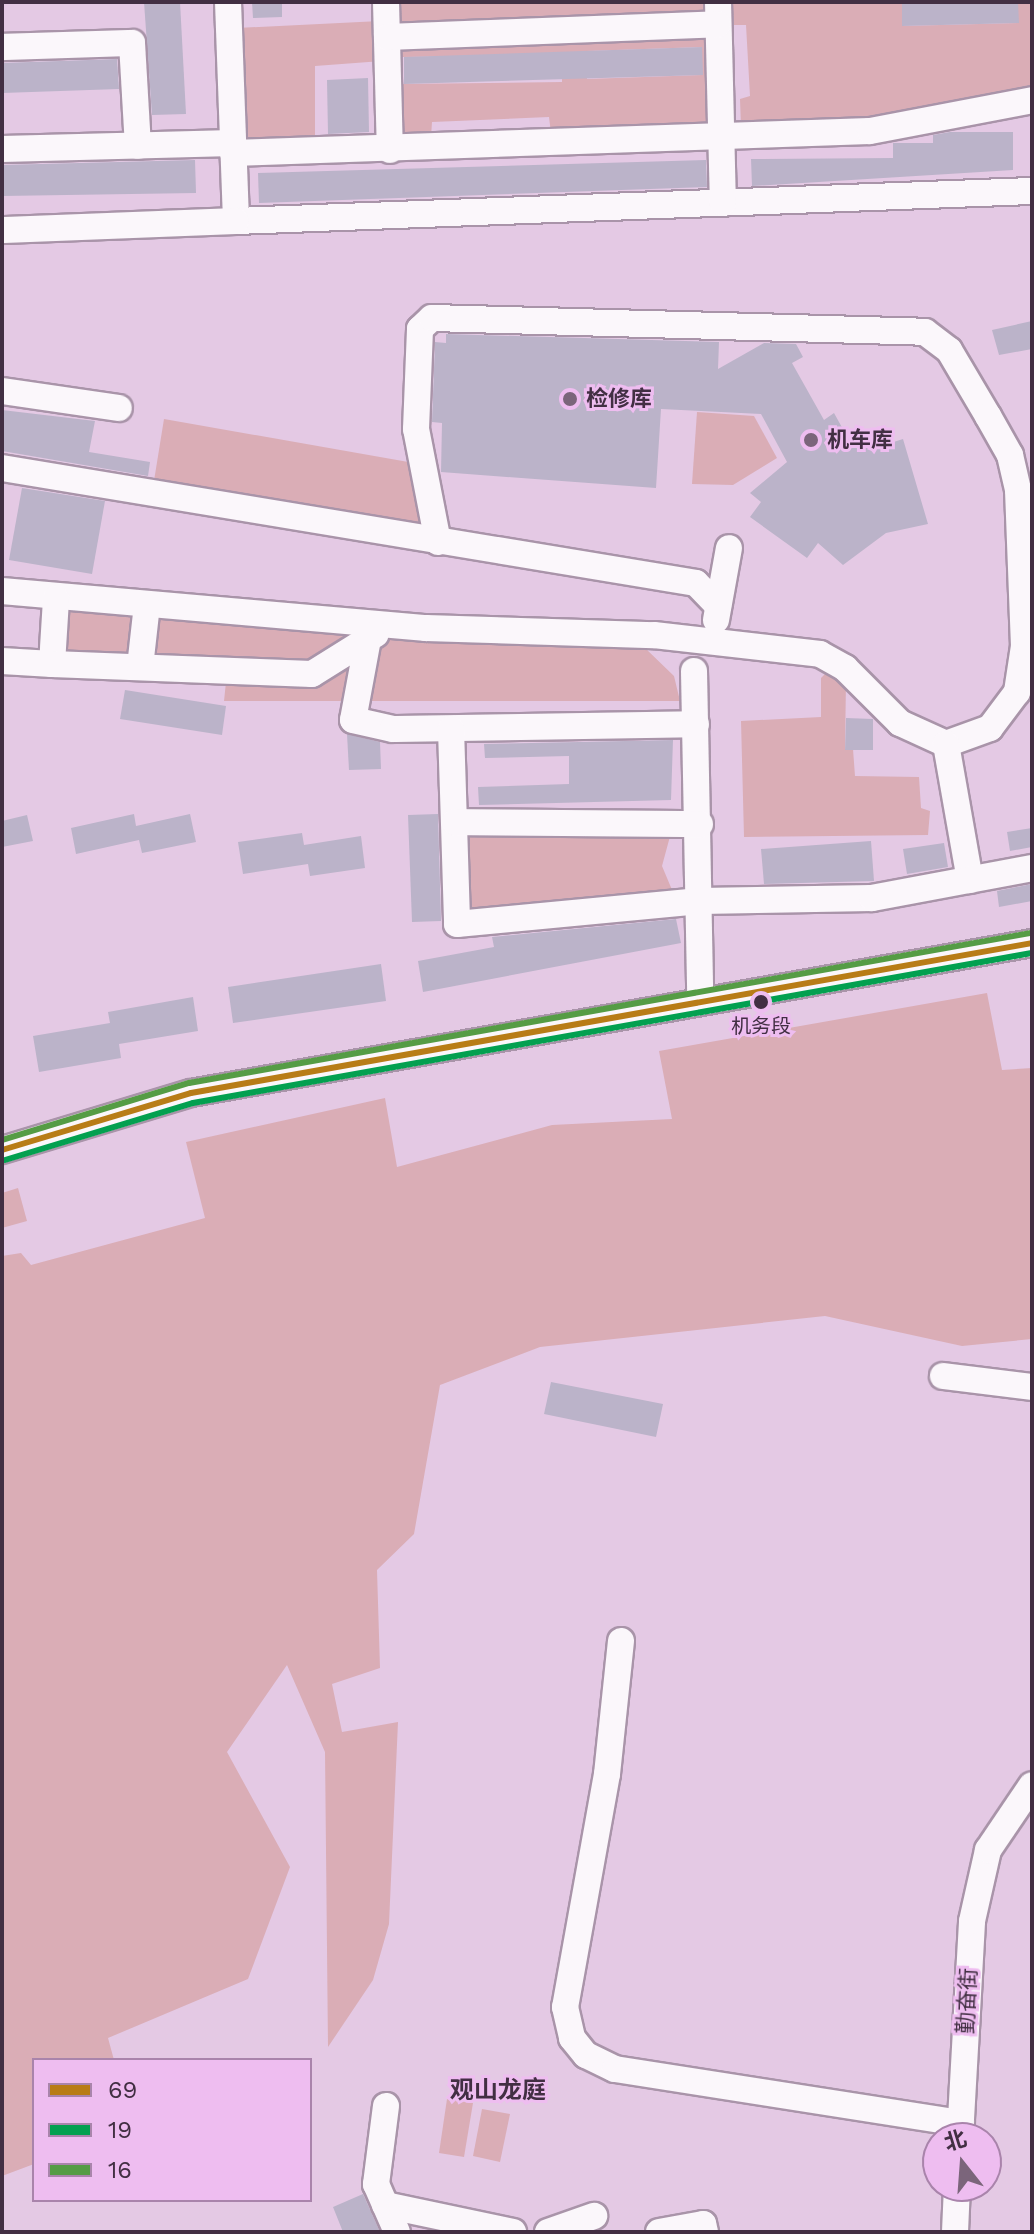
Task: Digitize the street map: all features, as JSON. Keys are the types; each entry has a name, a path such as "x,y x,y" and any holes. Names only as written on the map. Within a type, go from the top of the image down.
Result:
{"street":[{"path":"228,2 236,221"},
{"path":"386,2 390,150"},
{"path":"387,37 718,13 723,203"},
{"path":"2,47 132,43 138,146"},
{"path":"2,149 138,146 390,150 721,139 870,131 1032,100"},
{"path":"2,230 1032,191"},
{"path":"2,591 56,599 715,639 820,654 845,668 900,723 946,744 990,728 1017,692 1024,646 1018,490 1010,455 949,350 925,332 432,318 420,329 416,429 438,542"},
{"path":"2,391 119,408"},
{"path":"2,468 696,583 718,606"},
{"path":"700,997 700,824 694,671 715,639 729,548"},
{"path":"52,664 56,599"},
{"path":"140,667 147,605"},
{"path":"2,661 312,674 398,621"},
{"path":"654,635 694,671"},
{"path":"368,639 353,720 393,729 696,724"},
{"path":"451,729 457,924 700,901 872,898 1032,868"},
{"path":"946,744 970,880"},
{"path":"455,822 700,824"},
{"path":"2,1150 191,1093 700,997 1032,943"},
{"path":"943,1376 1032,1387"},
{"path":"621,1641 607,1774 565,2007 572,2038 586,2055 615,2069 922,2123"},
{"name":"勤奋街","path":"960,2122 972,1921 984,1866 1032,1785"},
{"path":"386,2106 376,2184 397,2232"},
{"path":"955,2232 956,2202"},
{"path":"385,2205 513,2232"},
{"path":"548,2232 594,2216"},
{"path":"659,2232 703,2224 705,2232"}],"shaded area":[{"path":"395,2 706,2 710,125 551,133 549,117 432,122 431,137 399,140","holes":["702,47 702,75 587,79 587,51","562,55 562,82 401,84 401,57"]},
{"path":"732,2 902,2 903,26 1018,23 1018,2 1032,2 1032,90 872,121 741,127 740,99 750,96 746,25 734,25"},
{"path":"380,21 382,61 315,66 315,140 245,142 237,28"},
{"path":"697,412 754,416 777,458 733,485 692,484"},
{"path":"164,419 414,463 426,535 153,487"},
{"path":"71,604 392,638 645,648 674,676 680,701 224,701 226,682 64,672"},
{"path":"829,670 846,681 845,749 853,749 855,776 919,777 921,808 930,811 928,835 744,837 741,721 821,717 821,678"},
{"path":"460,828 672,829 662,866 675,897 464,914"},
{"path":"987,993 1002,1070 1032,1068 1032,1339 962,1346 825,1316 540,1347 440,1385 414,1534 377,1570 380,1668 332,1684 342,1732 398,1722 389,1924 373,1980 328,2047 325,1752 287,1665 227,1752 290,1867 248,1979 108,2038 113,2058 32,2058 32,2165 2,2176 2,1256 21,1253 31,1265 205,1218 186,1142 385,1098 397,1167 552,1125 672,1119 659,1051"},
{"path":"18,1188 27,1221 2,1228 2,1193"},
{"path":"447,2099 473,2103 464,2157 439,2153"},
{"path":"482,2109 510,2114 500,2162 473,2156"}],"building":[{"path":"144,2 180,2 186,114 152,115"},
{"path":"252,2 282,2 282,17 253,18"},
{"path":"902,2 1018,2 1019,23 902,26"},
{"path":"702,47 703,75 404,84 404,57"},
{"path":"117,59 119,89 2,93 2,63"},
{"path":"368,78 369,132 328,134 327,80"},
{"path":"1013,132 1013,170 752,186 751,159 893,158 893,143 933,143 933,135"},
{"path":"195,160 196,193 2,196 2,165"},
{"path":"706,160 707,187 259,203 258,173"},
{"path":"1032,321 1032,349 999,355 992,330"},
{"name":"检修库","path":"446,334 719,342 718,369 764,343 796,344 803,357 792,363 824,420 834,413 849,440 871,432 878,447 903,439 928,524 886,533 843,565 818,543 807,558 750,517 761,502 750,493 787,462 761,414 661,409 656,488 441,472 442,423 432,422 435,342 446,343"},
{"path":"2,410 95,421 89,452 150,462 148,476 2,451"},
{"path":"22,488 105,501 92,574 9,560"},
{"path":"125,690 226,706 222,735 120,719"},
{"path":"846,718 873,719 873,750 845,750"},
{"path":"347,734 380,742 381,769 349,770"},
{"path":"673,740 671,800 479,805 478,787 569,784 569,756 485,758 484,744"},
{"path":"134,814 136,826 190,814 196,842 142,853 139,840 76,854 71,828"},
{"path":"438,814 441,921 412,922 408,815"},
{"path":"27,815 33,841 2,847 2,821"},
{"path":"1032,828 1032,847 1010,851 1007,832"},
{"path":"302,833 304,845 361,836 365,868 310,876 308,864 243,874 238,842"},
{"path":"871,841 874,881 764,884 761,849"},
{"path":"944,843 948,867 907,874 903,849"},
{"path":"1032,884 1032,901 999,907 997,891"},
{"path":"676,919 681,943 423,992 418,961 494,947 492,937"},
{"path":"381,964 386,1001 233,1023 228,987"},
{"path":"193,997 198,1031 119,1044 121,1058 39,1072 33,1036 110,1023 108,1012"},
{"path":"551,1382 663,1404 656,1437 544,1414"},
{"path":"363,2194 380,2232 343,2232 333,2207"}],"transit line":[{"name":"16","path":"2,1140 189,1083 1030,933"},
{"name":"69","path":"2,1150 191,1093 1032,943"},
{"name":"19","path":"5,1160 193,1103 1032,953"}],"place":[{"name":"检修库","path":"570,399"},
{"name":"机车库","path":"811,440"},
{"name":"机务段","path":"761,1002"}],"district":[{"name":"观山龙庭","path":"498,2091"}]}
